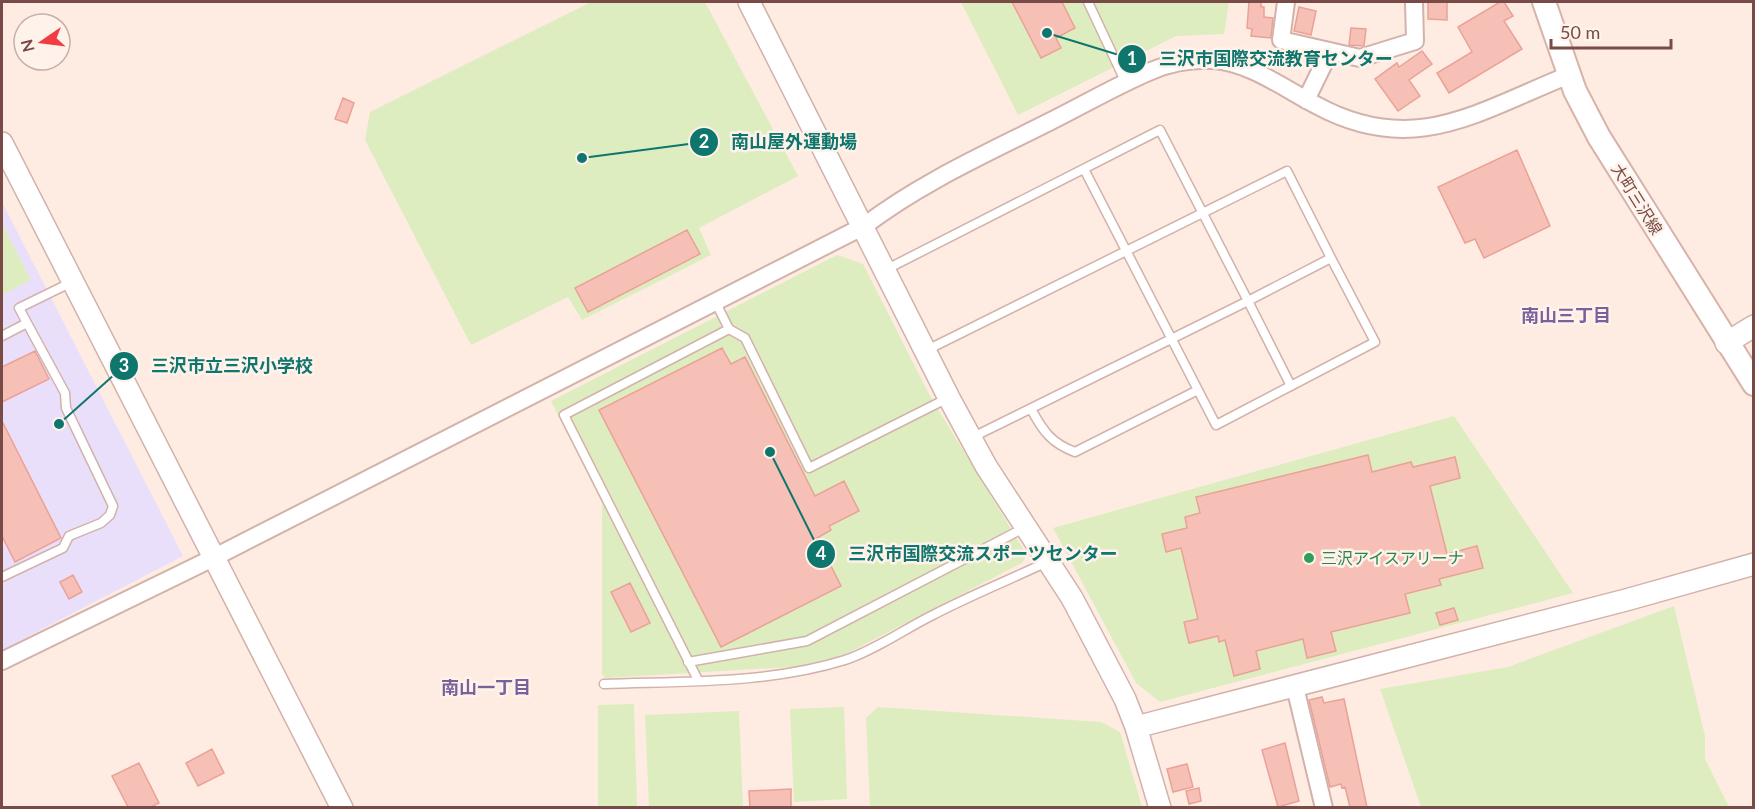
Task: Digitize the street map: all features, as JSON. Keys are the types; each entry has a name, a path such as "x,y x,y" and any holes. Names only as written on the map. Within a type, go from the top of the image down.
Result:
{"main road":[{"name":"大町三沢線","path":"1544,2 1569,75 1599,138 1726,343 1754,384"}],"street":[{"path":"749,2 949,398 1100,651 1137,727 1160,807"},
{"path":"1286,2 1281,40 1360,58 1415,41 1414,2"},
{"path":"1306,100 1330,51"},
{"path":"2,661 213,558 864,226 933,181 1150,71 1175,63 1216,60 1236,65 1355,124 1392,131 1413,131 1463,118 1569,75"},
{"path":"2,143 342,807"},
{"path":"1726,343 1754,326"},
{"path":"1137,727 1626,600 1754,564"},
{"path":"1295,687 1324,807"}],"lane":[{"path":"1088,2 1126,84"},
{"path":"885,270 1160,130 1291,386"},
{"path":"925,352 1127,252 1203,214 1287,171 1375,342 1216,424 1198,390 1172,339 1127,252 1084,169"},
{"path":"971,438 1331,258"},
{"path":"2,577 63,548 69,536 101,523 110,515 113,506 66,408 65,393 19,308 72,281"},
{"path":"715,300 729,329 745,338 809,468 949,398"},
{"path":"2,336 27,323"},
{"path":"698,680 564,415 729,329"},
{"path":"1030,409 1047,438 1075,452 1198,390"},
{"path":"688,662 807,641 1026,527"},
{"path":"604,684 791,673 849,659 933,615 1048,561"}],"shaded area":[{"path":"2,202 183,556 2,650"}],"green space":[{"path":"591,2 705,2 798,176 699,228 711,255 582,320 568,297 471,345 365,140 370,112"},
{"path":"961,2 1229,2 1224,34 1176,36 1018,115"},
{"path":"2,223 31,280 2,295"},
{"path":"837,255 863,264 930,396 1027,555 1022,563 846,654 807,666 605,678 602,674 602,503 551,401"},
{"name":"三沢アイスアリーナ","path":"1454,416 1573,593 1160,702 1136,683 1053,528"},
{"path":"1674,606 1705,736 1705,759 1729,807 1421,807 1380,689 1508,667"},
{"path":"634,704 637,807 598,807 598,705"},
{"path":"844,707 847,799 794,802 790,709"},
{"path":"878,707 1101,722 1120,732 1142,807 870,807 866,718"},
{"path":"739,711 743,807 649,807 645,715"}],"building":[{"path":"1012,2 1062,2 1075,28 1056,38 1061,48 1041,58"},
{"path":"1249,2 1261,2 1261,7 1264,7 1264,17 1273,18 1271,38 1251,36 1252,29 1247,28"},
{"path":"1428,2 1447,2 1447,20 1428,19"},
{"path":"1500,2 1504,2 1513,16 1504,21 1522,49 1449,93 1437,73 1472,52 1458,27"},
{"path":"1299,7 1316,11 1311,35 1294,31"},
{"path":"1351,28 1366,29 1364,46 1349,45"},
{"path":"1422,51 1432,64 1409,80 1420,96 1398,111 1375,79 1397,63 1399,67"},
{"path":"343,98 354,103 347,123 335,119"},
{"path":"1517,150 1550,226 1484,258 1475,239 1465,243 1438,187"},
{"path":"687,230 700,254 588,312 575,288"},
{"path":"722,348 731,364 745,357 815,496 844,481 859,511 829,526 831,530 817,538 841,586 721,647 599,410"},
{"path":"35,351 49,379 2,402 2,367"},
{"path":"2,421 61,538 15,562 2,536"},
{"path":"1368,455 1372,472 1411,462 1413,467 1455,457 1460,478 1430,486 1447,554 1477,546 1483,568 1439,579 1441,585 1405,594 1410,613 1331,632 1336,651 1307,658 1303,639 1256,651 1260,669 1234,676 1225,640 1219,642 1218,636 1189,643 1184,622 1198,619 1181,548 1166,552 1162,534 1187,528 1185,517 1200,513 1196,497"},
{"path":"73,575 82,592 69,599 60,582"},
{"path":"630,583 650,623 631,632 611,592"},
{"path":"1454,608 1458,620 1440,625 1436,613"},
{"path":"1322,697 1324,703 1344,699 1367,807 1350,807 1345,787 1342,788 1341,784 1330,787 1309,700"},
{"path":"1285,743 1299,801 1278,807 1262,750"},
{"path":"212,749 224,773 198,786 186,763"},
{"path":"139,763 159,803 151,807 128,807 112,776"},
{"path":"1187,764 1193,787 1173,792 1167,769"},
{"path":"1199,788 1201,801 1189,804 1186,791"},
{"path":"791,789 791,807 750,807 749,791"}],"place":[{"name":"三沢市国際交流教育センター","path":"1047,33"},
{"name":"南山屋外運動場","path":"582,158"},
{"name":"三沢市立三沢小学校","path":"59,424"},
{"name":"三沢市国際交流スポーツセンター","path":"770,452"},
{"name":"三沢アイスアリーナ","path":"1309,558"}],"district":[{"name":"南山三丁目","path":"1566,316"},
{"name":"南山一丁目","path":"486,688"}]}
